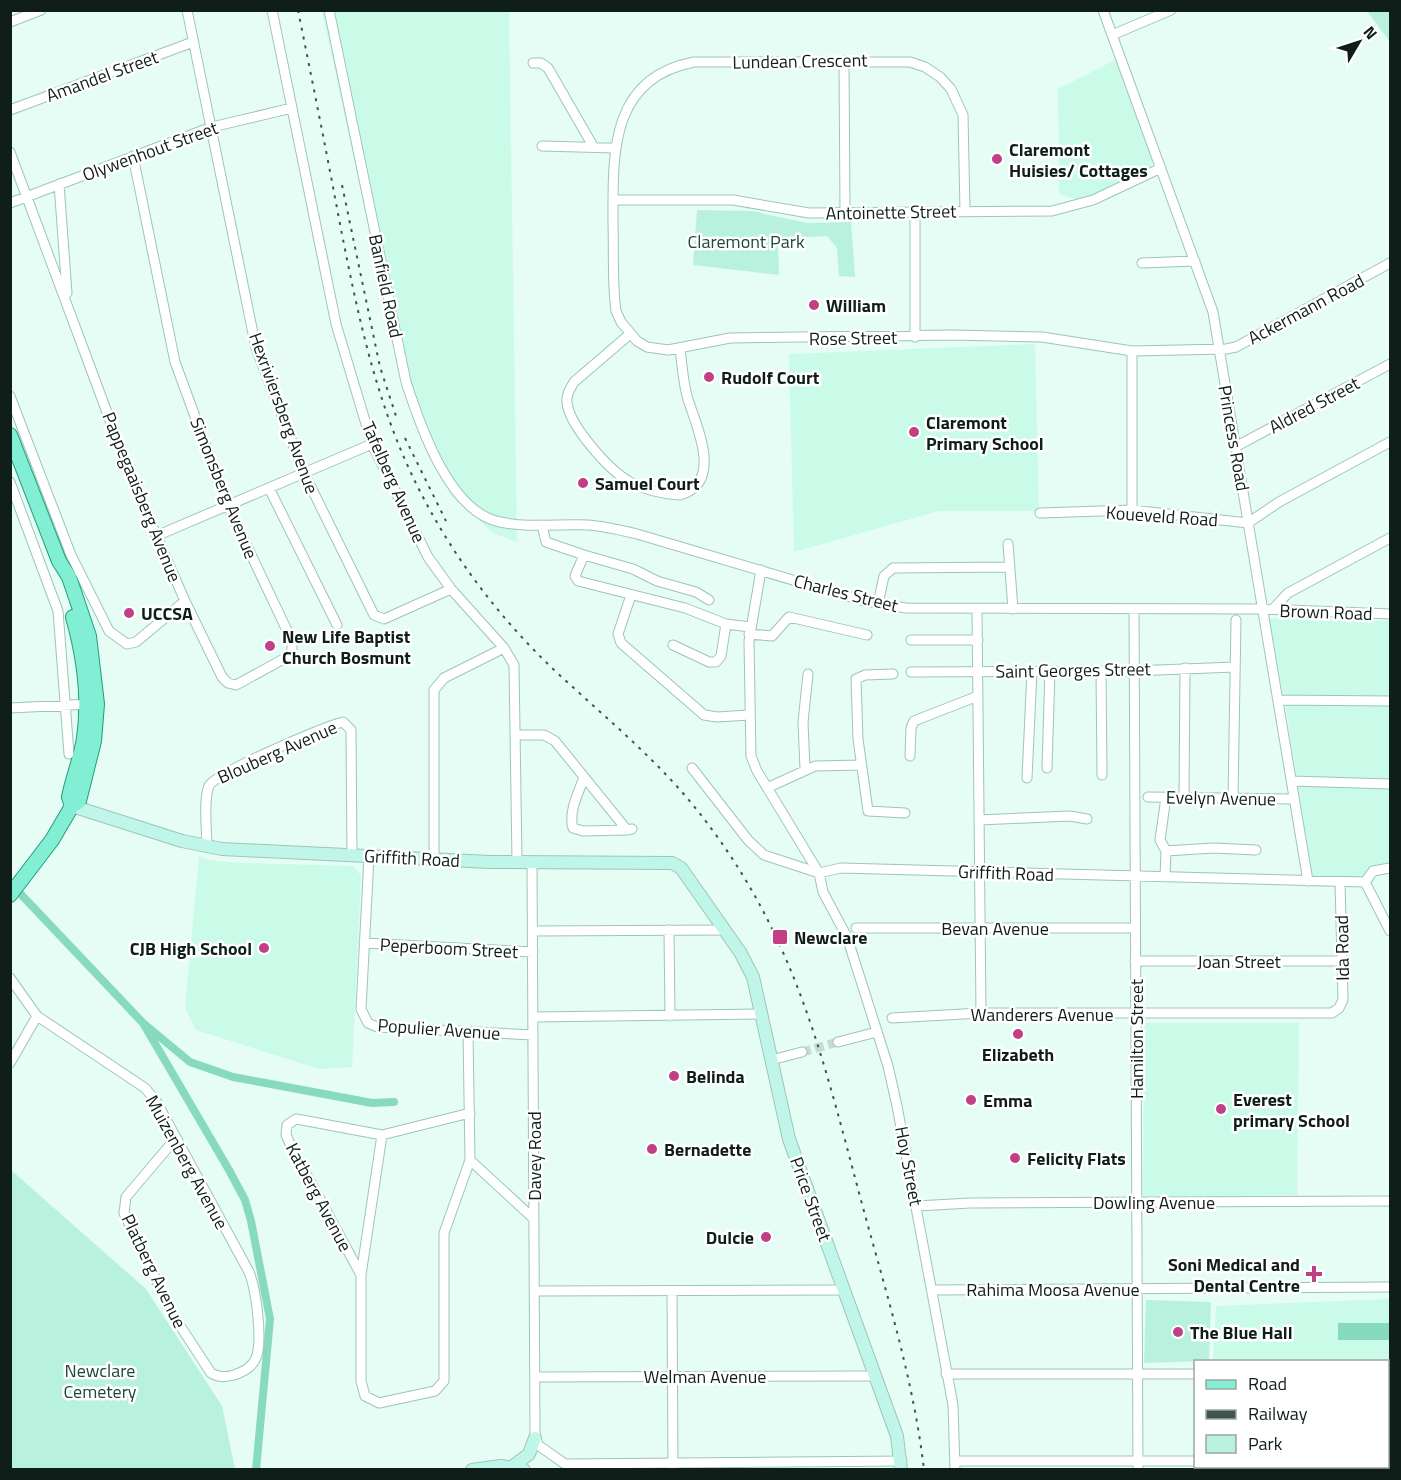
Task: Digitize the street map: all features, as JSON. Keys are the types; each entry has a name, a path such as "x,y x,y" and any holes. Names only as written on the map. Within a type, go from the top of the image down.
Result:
{"main road":[{"path":"10,435 59,561 69,577 84,638 91,704 69,797 72,806 52,840 14,890"}],"street":[{"path":"10,22 41,10"},
{"name":"Hexriviersberg Avenue","path":"187,10 255,342 304,473 374,615 384,620 451,589"},
{"name":"Tafelberg Avenue","path":"272,10 336,324 372,444 418,539 451,589 512,660 515,672 517,861"},
{"name":"Banfield Road","path":"328,10 400,356 416,411 443,471 462,496 489,519 509,524"},
{"name":"Princess Road","path":"1103,10 1211,303 1237,446 1308,880"},
{"path":"1112,35 1171,10"},
{"name":"Amandel Street","path":"10,110 193,42"},
{"path":"844,61 844,213"},
{"name":"Lundean Crescent","path":"613,200 614,148 628,106 642,87 676,66 694,62 910,62 925,67 951,89 963,115 965,211"},
{"path":"533,63 541,63 548,68 593,146"},
{"name":"Olywenhout Street","path":"10,203 212,127 292,108"},
{"path":"542,146 614,148"},
{"name":"Pappegaaisberg Avenue","path":"10,152 156,536 184,601 136,642 127,644 109,632"},
{"name":"Simonsberg Avenue","path":"133,156 175,362 228,506 287,629 292,641 292,652 281,662 241,683 228,683 222,677 184,601"},
{"name":"Antoinette Street","path":"613,200 733,200 796,211 844,213 1063,209 1093,200 1161,168"},
{"name":"Pappegaaisberg Avenue","path":"59,184 68,304"},
{"path":"613,200 614,299 621,322 630,334 574,382 568,391 569,411 580,431 619,475 644,488 680,495 696,485 705,460 686,393 680,349"},
{"path":"915,212 915,337"},
{"path":"1142,263 1195,261"},
{"name":"Ackermann Road","path":"1219,349 1236,347 1390,263"},
{"name":"Rose Street","path":"630,334 646,347 680,349 730,338 915,337 1042,337 1132,351 1219,349"},
{"path":"1132,351 1132,510"},
{"name":"Aldred Street","path":"1237,446 1390,364"},
{"path":"10,396 71,555 109,632 84,638"},
{"path":"1248,523 1279,502 1390,442"},
{"path":"156,536 372,444"},
{"path":"10,482 58,611 69,754"},
{"path":"269,488 337,625"},
{"name":"Koueveld Road","path":"1040,513 1132,510 1248,523"},
{"name":"Charles Street","path":"509,524 593,526 620,530 878,604 906,608 977,610 1263,609"},
{"path":"542,525 546,542 633,569 657,581 696,592 709,600"},
{"path":"1273,609 1288,593 1390,538"},
{"path":"1008,544 1013,609"},
{"path":"584,555 576,580 685,608 750,631 772,636 789,617 867,635"},
{"path":"878,604 884,576 893,568 1010,567"},
{"name":"Hoy Street","path":"761,570 750,631 751,756 767,788 819,873 823,892 847,937 893,1085 955,1423 955,1465"},
{"path":"631,595 618,634 621,643 704,715 717,717 749,715"},
{"name":"Hamilton Street","path":"1134,609 1138,1465"},
{"name":"Brown Road","path":"1263,609 1390,614"},
{"path":"977,610 981,1013"},
{"path":"1233,798 1236,620"},
{"path":"673,645 709,662 716,662 721,656 726,624"},
{"path":"911,640 978,640"},
{"path":"434,860 434,690 444,678 504,648"},
{"name":"Saint Georges Street","path":"911,672 1133,671 1235,667"},
{"path":"1184,797 1185,668"},
{"path":"1027,778 1032,671"},
{"path":"1047,768 1050,671"},
{"path":"1101,671 1102,774"},
{"path":"805,769 803,722 808,674"},
{"path":"893,674 865,675 856,679 861,765 868,811 905,813"},
{"path":"910,756 911,728 914,722 978,696"},
{"path":"1278,700 1390,701"},
{"path":"10,708 91,704"},
{"name":"Blouberg Avenue","path":"207,847 207,793 212,781 246,763 343,722 351,730 352,855"},
{"path":"516,735 539,734 549,737 630,829 583,831 573,828 575,803 584,777"},
{"path":"767,788 805,769 861,765"},
{"name":"Griffith Road","path":"692,768 756,849 772,859 819,873 841,868 1365,882"},
{"path":"1292,781 1390,784"},
{"name":"Evelyn Avenue","path":"1148,797 1294,799"},
{"path":"1165,877 1166,851 1160,840 1166,797"},
{"name":"Griffith Road","path":"72,806 207,847 434,860 672,863 685,872 724,930"},
{"path":"979,820 1070,816 1087,819"},
{"path":"1166,851 1214,848 1256,850"},
{"name":"Populier Avenue","path":"369,857 362,1009 368,1023 377,1027 533,1035"},
{"name":"Davey Road","path":"532,862 535,1377 538,1443"},
{"path":"1390,868 1373,871 1365,882 1390,931"},
{"name":"Ida Road","path":"1336,1011 1343,1000 1340,882"},
{"name":"Bevan Avenue","path":"856,928 1134,928"},
{"path":"669,930 670,1016"},
{"path":"533,931 724,930"},
{"name":"Price Street","path":"724,930 750,968 789,1139 899,1443 902,1466"},
{"name":"Peperboom Street","path":"364,943 533,952"},
{"name":"Joan Street","path":"1135,962 1343,961"},
{"name":"Muizenberg Avenue","path":"10,978 38,1016 149,1092 249,1272 253,1286 258,1337 256,1359 247,1369 235,1374 216,1376"},
{"name":"Wanderers Avenue","path":"892,1018 981,1013 1136,1014 1336,1011"},
{"path":"534,1017 761,1014"},
{"path":"10,1063 38,1016"},
{"path":"838,1042 876,1032"},
{"path":"382,1135 361,1275 361,1382 365,1396 379,1403 440,1388 444,1376 444,1233 470,1160 468,1033"},
{"path":"771,1060 801,1052"},
{"name":"Katberg Avenue","path":"361,1275 291,1146 285,1130 292,1121 302,1120 382,1135 470,1113"},
{"name":"Platberg Avenue","path":"176,1138 126,1197 124,1214 182,1331 207,1369 216,1376"},
{"path":"470,1160 534,1219"},
{"name":"Dowling Avenue","path":"917,1206 970,1203 1390,1201"},
{"name":"Rahima Moosa Avenue","path":"932,1290 1390,1287"},
{"path":"535,1291 843,1290"},
{"path":"672,1291 673,1466"},
{"path":"946,1374 1194,1374"},
{"name":"Welman Avenue","path":"535,1377 875,1376"},
{"path":"472,1470 518,1468 538,1443 565,1467 902,1466"},
{"path":"955,1465 1138,1465 1194,1461"}],"shaded area":[{"path":"322,11 509,11 517,542 493,533 453,498 418,430 400,373"},
{"path":"1115,60 1153,159 1149,170 1082,201 1059,194 1058,89"},
{"name":"Claremont Primary School","path":"1035,344 1039,511 939,511 794,552 789,354"},
{"path":"1267,618 1390,621 1390,870 1375,878 1372,885 1312,879 1285,702"},
{"path":"199,856 209,860 241,863 354,866 361,876 352,1067 319,1069 196,1030 185,1008"},
{"name":"Everest primary School","path":"1144,1023 1299,1023 1297,1195 1143,1198"},
{"path":"1390,1299 1390,1456 1389,1360 1213,1360 1216,1306"},
{"path":"1338,1323 1390,1323 1390,1340 1338,1340"}],"green space":[{"path":"1367,11 1390,11 1390,42"},
{"name":"Claremont Park","path":"697,210 752,211 807,223 851,222 855,277 839,276 837,248 827,236 778,239 779,275 693,265"},
{"name":"Newclare Cemetery","path":"11,1170 146,1289 222,1406 235,1469 11,1469"},
{"name":"The Blue Hall","path":"1146,1300 1211,1302 1209,1360 1144,1363"}],"waterway":[{"path":"14,887 143,1023 190,1062 233,1077 372,1103 394,1102"},
{"path":"143,1023 229,1170 245,1200 251,1221 270,1319 256,1470"}],"tunnel":[{"path":"802,1052 838,1042"}],"railway":[{"path":"298,10 362,327 381,397 408,466 437,522 481,589 533,649 643,751 677,786 729,853 758,901 782,950 820,1051 899,1341 914,1405 924,1470"},
{"path":"342,185 380,367 396,416"},
{"path":"405,438 446,521"}],"place":[{"name":"Claremont Huisies/ Cottages","path":"997,159"},
{"name":"William","path":"814,305"},
{"name":"Rudolf Court","path":"709,377"},
{"name":"Claremont Primary School","path":"914,432"},
{"name":"Samuel Court","path":"583,483"},
{"name":"UCCSA","path":"129,613"},
{"name":"New Life Baptist Church Bosmunt","path":"270,646"},
{"name":"Newclare","path":"780,937"},
{"name":"CJB High School","path":"264,948"},
{"name":"Elizabeth","path":"1018,1034"},
{"name":"Belinda","path":"674,1076"},
{"name":"Emma","path":"971,1100"},
{"name":"Everest primary School","path":"1221,1109"},
{"name":"Bernadette","path":"652,1149"},
{"name":"Felicity Flats","path":"1015,1158"},
{"name":"Dulcie","path":"766,1237"},
{"name":"Soni Medical and Dental Centre","path":"1314,1274"},
{"name":"The Blue Hall","path":"1178,1332"}]}
